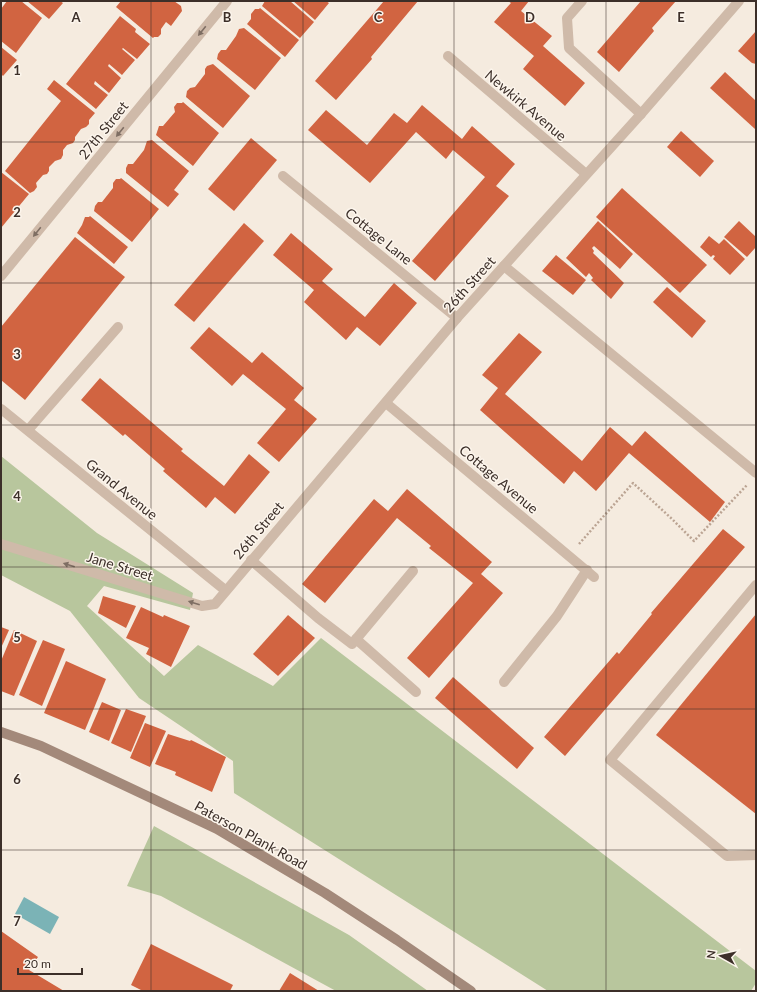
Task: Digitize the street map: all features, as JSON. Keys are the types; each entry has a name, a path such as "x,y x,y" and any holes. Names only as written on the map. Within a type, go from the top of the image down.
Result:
{"main road":[{"name":"Paterson Plank Road","path":"1,732 41,746 217,829 325,893 471,991"}],"street":[{"name":"27th Street","path":"1,276 227,1"},
{"path":"582,1 567,18 569,48 641,114"},
{"name":"26th Street","path":"226,590 457,318 641,114 739,1"},
{"name":"Newkirk Avenue","path":"448,56 586,174"},
{"name":"Cottage Lane","path":"283,176 457,318"},
{"path":"504,266 753,477"},
{"path":"28,430 118,327"},
{"name":"Cottage Avenue","path":"386,403 590,574 504,682"},
{"name":"Grand Avenue","path":"1,409 226,590"},
{"name":"Jane Street","path":"1,544 202,606 215,604 226,590"},
{"path":"251,560 318,618 352,644 413,571"},
{"path":"756,585 610,760 727,856 756,855"},
{"path":"356,639 416,692"}],"path":[{"path":"569,556 633,483 694,541 753,477"}],"green space":[{"path":"1,456 97,533 193,593 190,610 104,586 87,606 164,676 198,645 273,686 321,638 756,971 756,983 751,991 548,991 234,793 233,761 139,698 70,611 1,575"},
{"path":"154,826 349,935 428,991 336,991 161,896 127,886"}],"water":[{"path":"24,897 59,917 50,934 15,914"}],"building":[{"path":"7,1 21,1 42,18 16,53 1,41 1,9"},
{"path":"27,1 60,1 63,3 49,19"},
{"path":"121,1 174,1 181,6 182,11 171,26 166,22 161,29 161,34 158,37 153,38 116,7"},
{"path":"265,1 290,1 314,22 300,38 262,6"},
{"path":"293,1 326,1 329,3 315,20"},
{"path":"384,1 418,1 371,57 372,59 336,100 315,81"},
{"path":"508,1 529,1 521,11 552,36 543,46 585,83 565,106 523,69 534,56 494,22 511,3"},
{"path":"641,1 676,1 652,28 654,31 619,72 597,52"},
{"path":"260,8 299,40 285,57 247,24 255,9"},
{"path":"120,16 136,29 135,32 150,44 137,59 123,48 122,49 135,60 122,75 109,64 108,66 121,78 109,93 95,81 94,84 108,95 96,109 66,84"},
{"path":"244,28 281,58 255,90 217,59 218,54 221,50 226,50 239,29"},
{"path":"756,31 756,64 752,63 738,51"},
{"path":"1,47 17,60 3,76 1,74"},
{"path":"213,64 250,96 223,128 186,97 187,91 190,88 195,87 205,74 205,69 207,66"},
{"path":"725,72 756,101 755,129 710,88"},
{"path":"54,80 95,113 89,120 89,124 81,129 75,137 73,143 67,145 63,150 61,159 55,161 49,167 47,174 43,175 36,183 37,187 30,193 5,171 61,101 47,89"},
{"path":"183,102 219,133 193,166 156,135 159,126 163,126 175,112 174,107 177,103"},
{"path":"422,105 462,139 472,126 515,164 496,186 509,196 435,281 412,261 485,177 453,150 446,159 416,132 370,183 308,130 326,110 367,145 394,113 407,123"},
{"path":"681,131 714,161 700,177 667,147"},
{"path":"251,138 277,160 234,211 208,189"},
{"path":"152,140 189,171 174,190 179,194 168,207 126,173 128,164 133,164 144,150 147,141"},
{"path":"1,172 29,194 1,228"},
{"path":"121,178 159,209 132,242 94,211 98,202 102,202 113,188 113,183 116,179"},
{"path":"622,188 707,265 680,293 596,217"},
{"path":"90,216 128,247 114,264 77,233 85,217"},
{"path":"598,221 633,254 620,269 594,246 592,248 594,251 593,253 624,283 611,299 591,280 593,278 589,273 586,277 566,258"},
{"path":"739,221 756,237 756,247 747,257 724,237"},
{"path":"244,223 264,241 194,322 174,305"},
{"path":"291,233 333,269 322,281 365,317 394,283 417,303 380,346 357,327 346,340 304,302 314,290 273,255"},
{"path":"709,236 719,244 724,239 745,259 730,275 713,259 715,256 713,255 711,257 700,247"},
{"path":"75,237 125,277 25,400 1,380 1,327"},
{"path":"556,255 586,280 573,295 542,271"},
{"path":"667,287 706,321 692,338 653,302"},
{"path":"209,327 252,363 262,352 304,388 294,400 317,419 279,462 257,443 286,409 243,374 232,386 190,348"},
{"path":"519,333 542,352 505,394 582,461 610,427 632,446 645,431 725,502 710,522 629,453 596,491 574,471 564,484 480,410 498,388 482,375"},
{"path":"100,378 183,449 181,451 224,486 249,454 270,472 235,514 215,497 206,508 163,471 165,469 125,434 123,436 81,400"},
{"path":"407,489 492,562 481,574 503,593 429,678 407,658 473,583 429,548 431,546 397,518 325,603 302,584 374,499 388,511"},
{"path":"723,529 745,547 565,756 544,737 617,652 619,654 652,614 651,613"},
{"path":"103,596 136,606 126,628 98,613"},
{"path":"141,607 163,617 164,615 190,626 171,667 146,654 149,648 126,638"},
{"path":"756,614 756,814 656,735"},
{"path":"288,615 315,638 278,676 253,654"},
{"path":"1,627 9,630 1,648"},
{"path":"14,630 37,641 14,696 1,691 1,661"},
{"path":"43,640 65,649 42,706 19,695"},
{"path":"66,661 106,679 85,730 44,713"},
{"path":"453,677 534,748 517,769 435,698"},
{"path":"102,702 121,710 109,741 89,732"},
{"path":"126,709 146,716 131,752 111,743"},
{"path":"145,723 166,731 150,767 130,758"},
{"path":"168,734 190,741 191,740 226,757 212,792 175,775 176,772 155,764"},
{"path":"1,931 38,957 29,970 64,991 1,991"},
{"path":"151,944 233,985 230,991 143,991 131,985"},
{"path":"290,973 319,991 279,991"}]}
